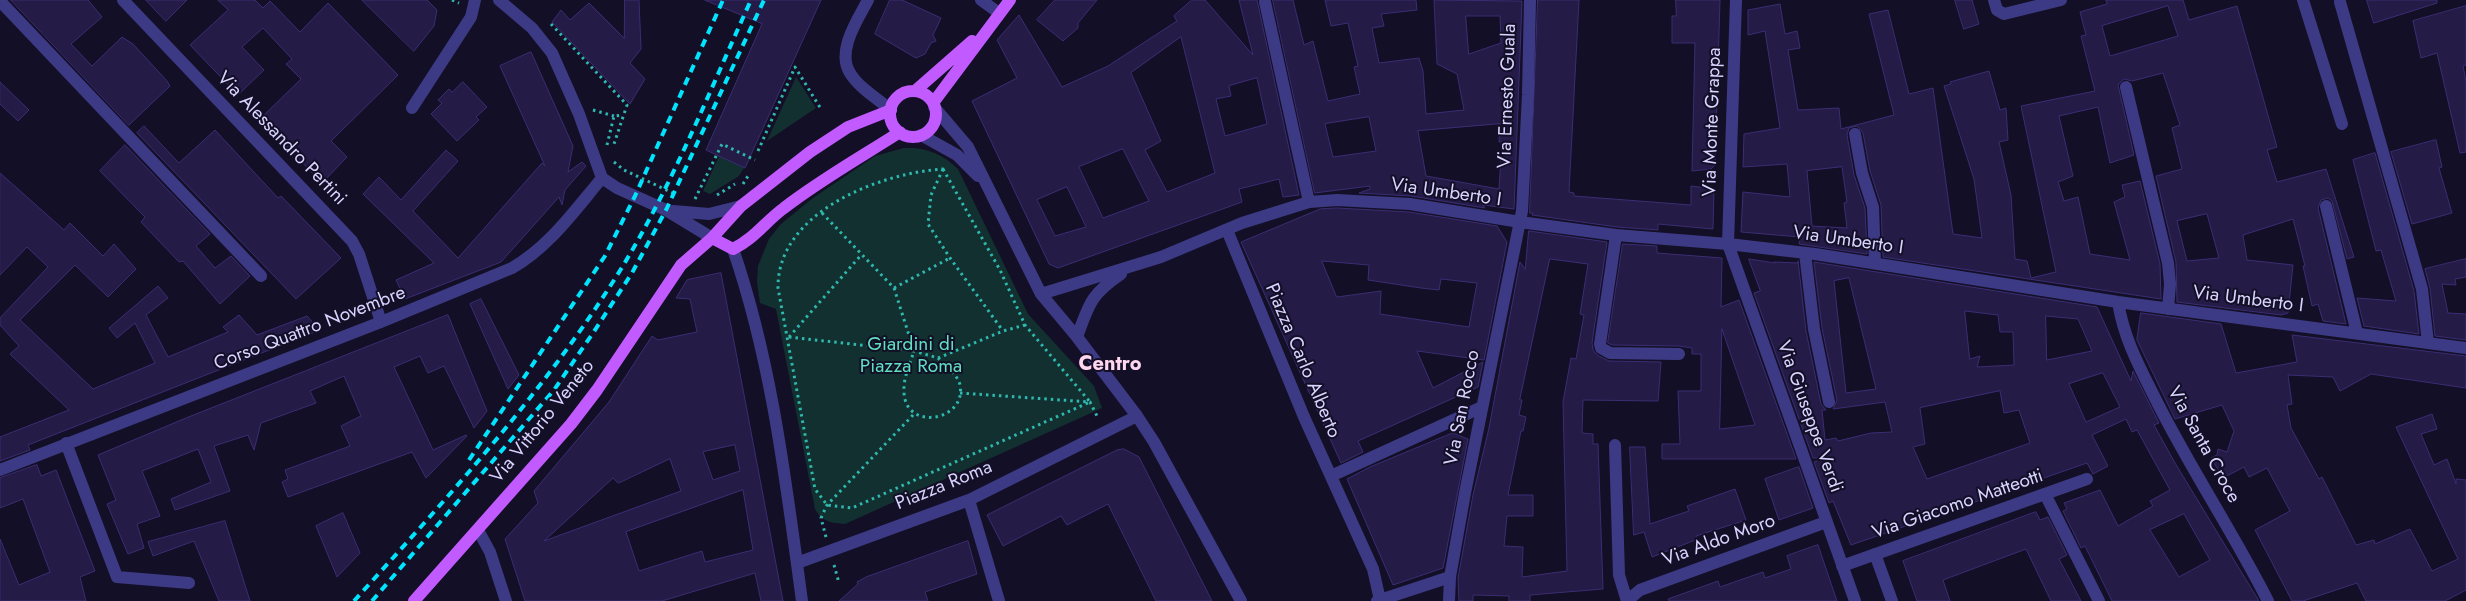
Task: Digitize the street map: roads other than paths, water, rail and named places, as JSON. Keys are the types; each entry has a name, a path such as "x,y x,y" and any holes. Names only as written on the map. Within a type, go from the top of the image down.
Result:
{"main road":[{"path":"934,105 1010,0"},
{"path":"914,91 991,25"},
{"path":"914,91 925,95 934,105 936,113 932,127 921,135 910,137 900,132 892,123 891,110 897,98 914,91"},
{"path":"891,110 848,127 810,152 741,206 712,238 734,249 747,242 782,209 816,185 900,132"},
{"name":"Via Vittorio Veneto","path":"414,601 576,418 681,265 712,238"}],"street":[{"name":"Via Alessandro Pertini","path":"123,0 352,240 359,254 381,322"},
{"path":"412,108 471,17 476,0"},
{"path":"499,0 532,28 552,53 579,114 602,178 617,188 666,210 712,238"},
{"path":"868,0 851,34 846,51 847,65 850,73 861,85 891,110"},
{"name":"Via Ernesto Guala","path":"1520,222 1524,196 1530,0"},
{"name":"Via Monte Grappa","path":"1728,244 1736,0"},
{"path":"1994,0 1997,10 2004,14 2061,0"},
{"path":"2303,0 2342,124"},
{"path":"0,1 262,276"},
{"path":"984,1 999,13"},
{"path":"1265,2 1309,202"},
{"path":"2340,2 2422,289 2428,343"},
{"path":"2126,87 2168,262 2170,284 2168,308"},
{"path":"934,105 968,147 1041,294 1077,337 1137,416 1166,464 1242,601"},
{"path":"1855,134 1862,173 1873,207 1875,263"},
{"path":"921,135 957,155 984,181"},
{"name":"Corso Quattro Novembre","path":"0,470 487,279 529,258 557,231 602,178"},
{"name":"Via Umberto I","path":"1227,230 1309,202 1337,200 1410,204 1616,236 1728,244 1805,253 2118,302 2466,348"},
{"path":"666,210 688,214 709,214 741,206"},
{"path":"2326,206 2357,333"},
{"name":"Via San Rocco","path":"1449,601 1450,578 1482,407 1520,222"},
{"path":"1041,294 1134,266 1227,230"},
{"name":"Piazza Carlo Alberto","path":"1227,230 1331,476 1373,570 1378,600 1450,578"},
{"path":"1616,236 1600,344 1601,348 1610,353 1679,354"},
{"name":"Via Giuseppe Verdi","path":"1728,244 1855,601"},
{"path":"734,249 749,294 783,459 802,601"},
{"path":"1805,253 1814,329 1829,402"},
{"path":"1077,337 1090,302 1100,288 1134,266"},
{"name":"Via Santa Croce","path":"2118,302 2122,326 2129,346 2184,455 2245,557 2268,601"},
{"path":"1331,476 1482,407"},
{"name":"Piazza Roma","path":"797,563 969,500 1137,416"},
{"path":"66,443 117,577 189,583"},
{"name":"Via Aldo Moro","path":"1615,445 1619,574 1627,601 1640,590 1826,522"},
{"name":"Via Giacomo Matteotti","path":"1842,566 2087,479"},
{"path":"2045,494 2099,601"},
{"path":"969,500 999,601"},
{"path":"478,530 490,552 506,601"},
{"path":"1875,554 1892,601"}],"railway":[{"path":"469,460 605,256 635,196 723,0"},
{"path":"354,601 495,441 529,400 592,314 640,237 657,204 690,136 751,0"},
{"path":"372,601 554,390 595,330 632,273 666,210 764,0"}],"district":[{"name":"Centro","path":"1110,365"}],"park label":[{"name":"Giardini di Piazza Roma","path":"911,356"}]}
